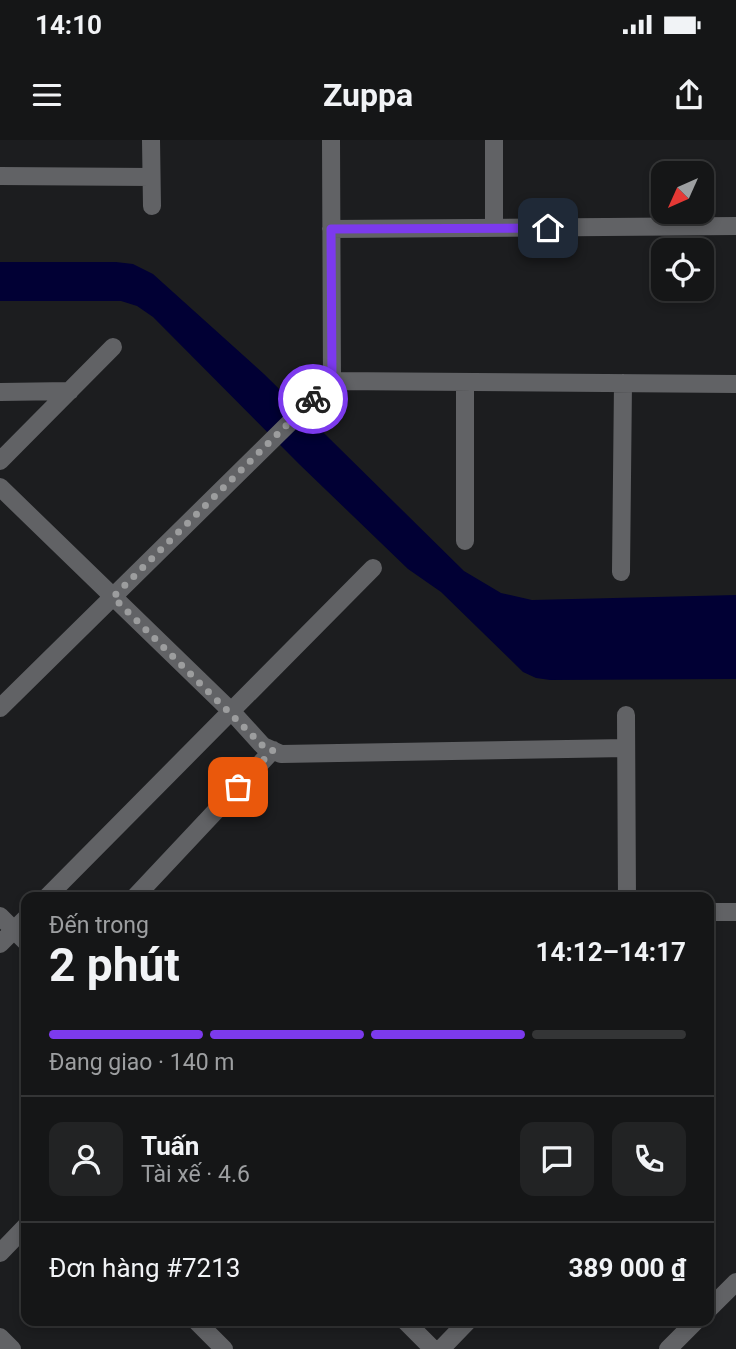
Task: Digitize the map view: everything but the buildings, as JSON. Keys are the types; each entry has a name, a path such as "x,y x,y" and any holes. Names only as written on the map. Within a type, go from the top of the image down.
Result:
{"street":[{"path":"151,140 152,206"},
{"path":"327,385 331,140"},
{"path":"494,228 495,140"},
{"path":"0,176 151,177"},
{"path":"331,229 736,226"},
{"path":"0,461 113,346"},
{"path":"464,541 465,382"},
{"path":"0,708 327,385 465,382 736,384"},
{"path":"621,572 623,383"},
{"path":"0,393 70,391"},
{"path":"0,487 232,712 263,746 281,754 626,748"},
{"path":"52,892 373,568"},
{"path":"626,715 627,892"},
{"path":"140,892 273,750"},
{"path":"714,912 736,912"},
{"path":"0,916 21,929"},
{"path":"0,944 21,931"},
{"path":"0,1253 21,1231"},
{"path":"714,1304 736,1282"},
{"path":"201,1326 224,1349"},
{"path":"410,1326 433,1349"},
{"path":"441,1349 463,1326"},
{"path":"668,1349 691,1326"},
{"path":"0,1337 12,1349"}],"shaded area":[{"path":"0,262 116,262 133,264 153,274 264,374 464,571 501,593 532,600 736,595 736,679 550,680 523,672 441,592 408,569 153,317 137,306 121,301 0,301"}],"way so far":[{"path":"238,787 273,750 263,746 232,712 113,597 313,399"}],"route":[{"path":"313,399 332,381 331,229 548,228"}]}
